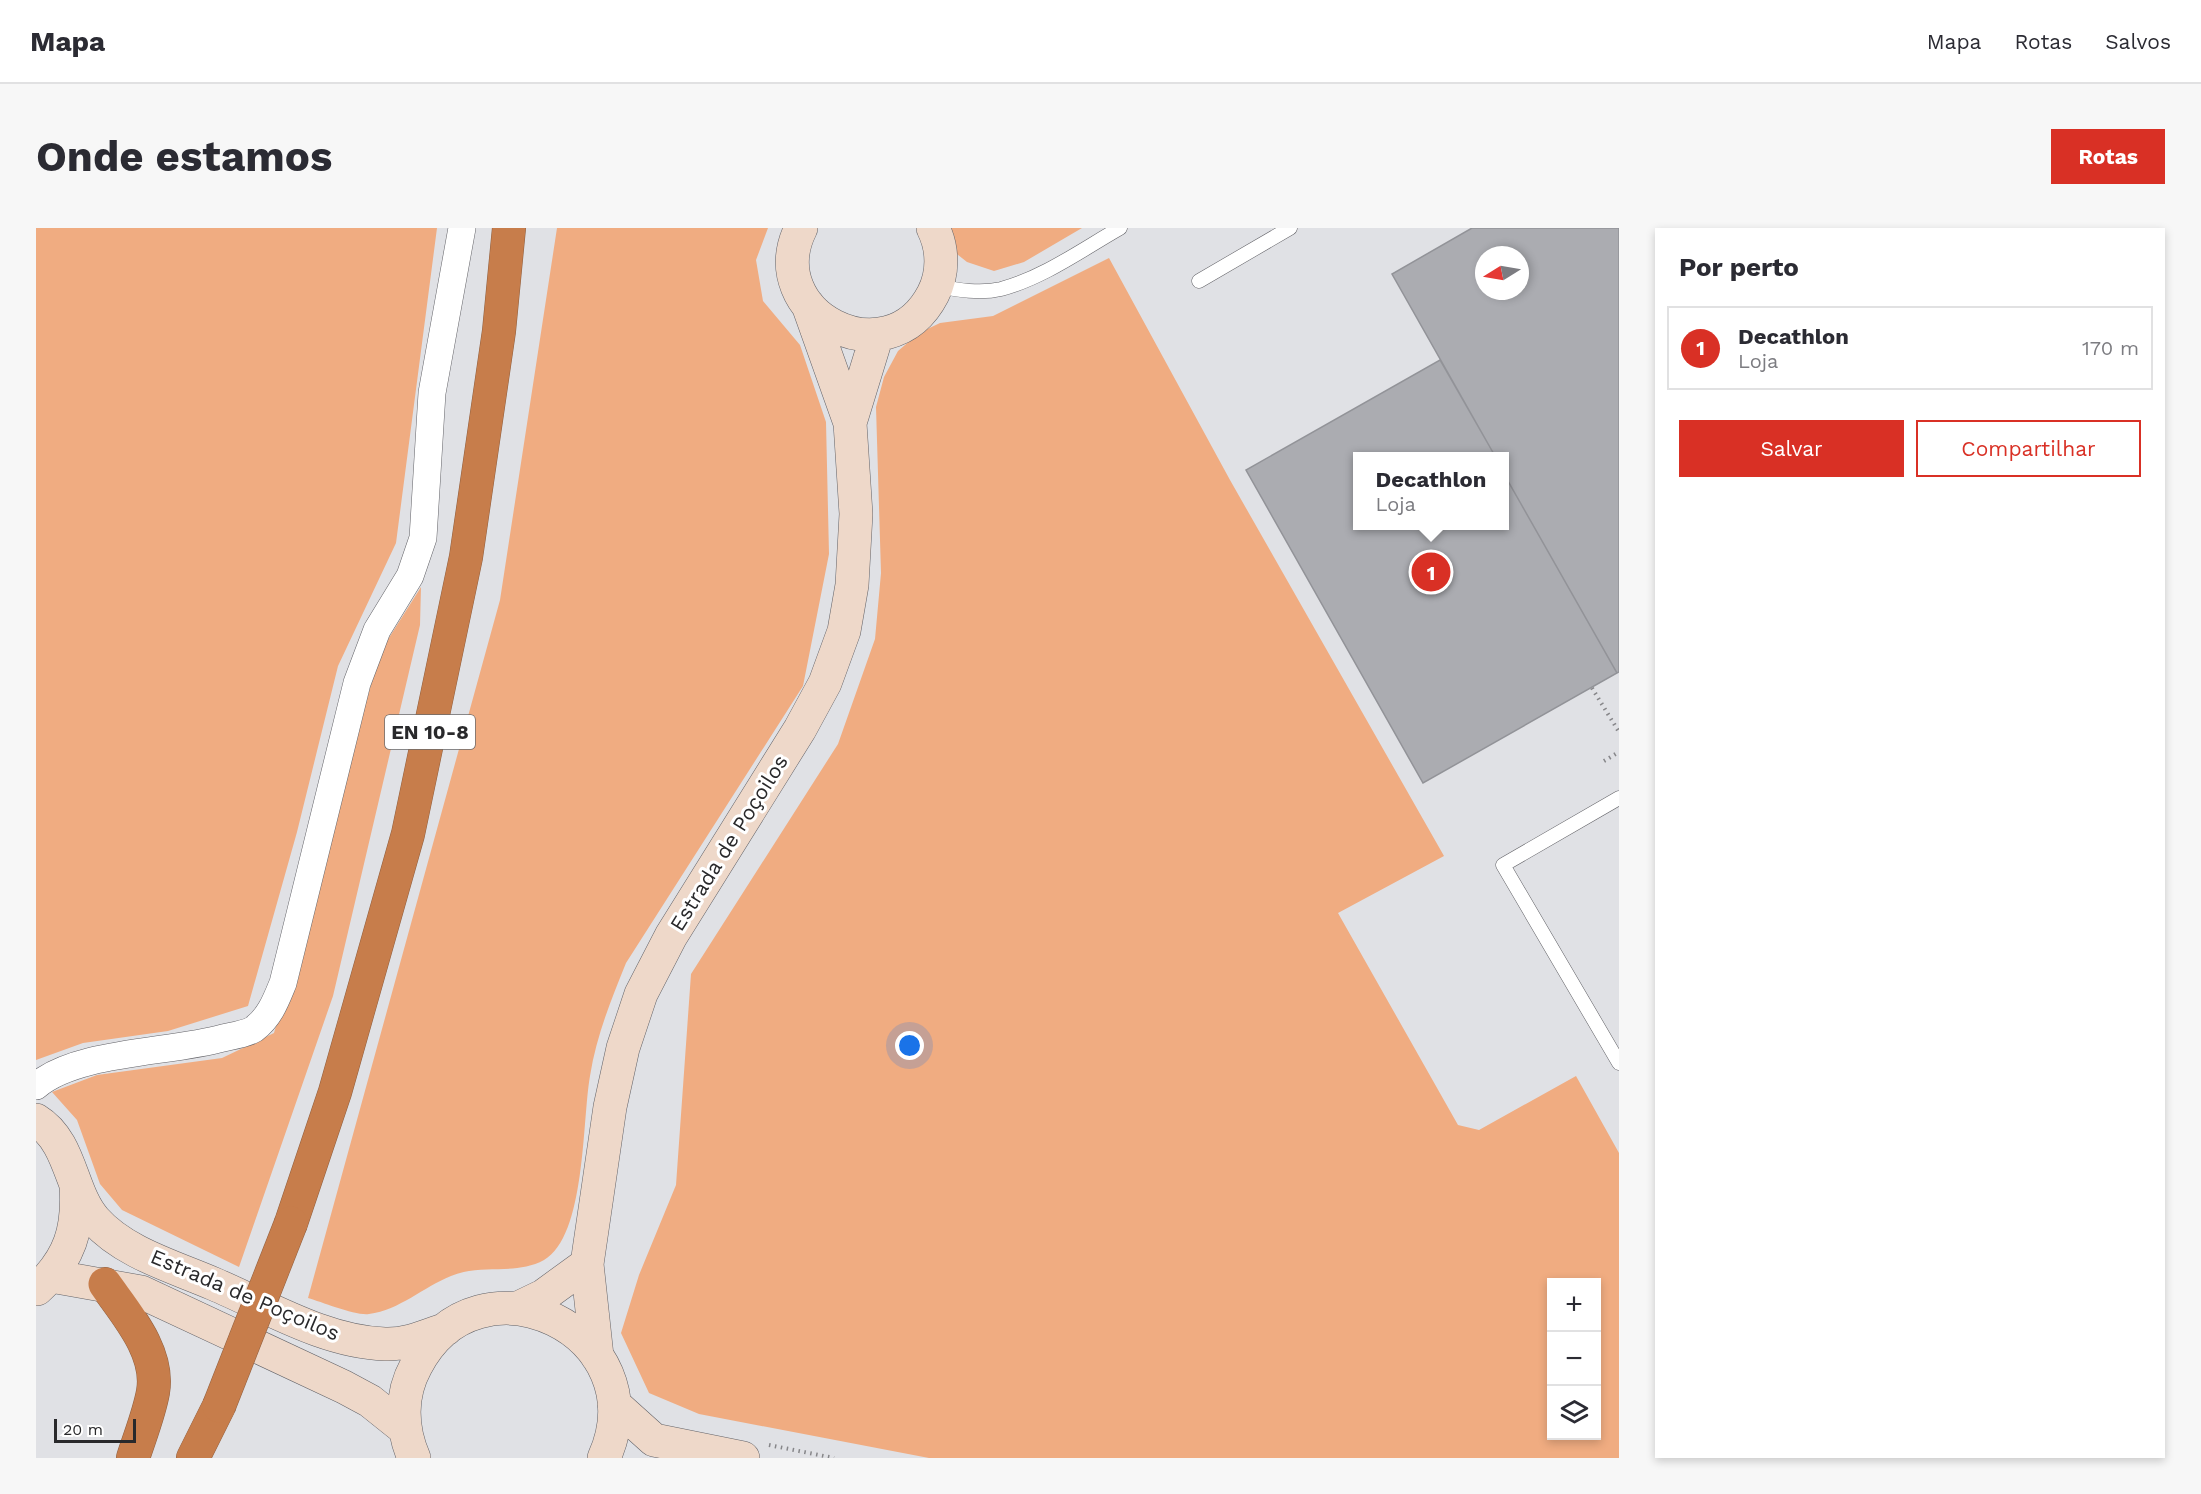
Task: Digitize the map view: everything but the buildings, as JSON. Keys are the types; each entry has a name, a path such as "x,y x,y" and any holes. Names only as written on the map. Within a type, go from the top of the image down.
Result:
{"highway":[{"name":"EN 10-8","path":"219,1406 291,1223 335,1092 408,834 466,557 499,331 508,228"},
{"path":"105,1284 141,1336 150,1360 154,1389 133,1458"},
{"path":"193,1458 219,1406"},
{"path":"199,1458 219,1406"}],"street":[{"path":"36,1086 45,1078 69,1068 212,1041 253,1030 270,1013 283,982 357,682 377,630 410,576 423,538 432,393 462,228"},
{"name":"Estrada de Poçoilos","path":"604,1458 614,1426 614,1404 611,1387 597,1356 587,1264 610,1107 623,1048 640,994 671,936 800,729 825,683 844,632 852,585 856,514 850,423 794,272 793,254 801,228"},
{"name":"Estrada de Poçoilos","path":"808,305 825,321 846,332 877,335 896,330 914,319 927,305 937,286 942,263 938,238 933,228"},
{"name":"Estrada de Poçoilos","path":"850,423 877,335"},
{"name":"Estrada de Poçoilos","path":"36,1120 63,1149 93,1218 109,1234 126,1245 320,1330 356,1341 387,1345 415,1341 446,1329 473,1314 502,1308 518,1308 537,1311 571,1328 597,1356"},
{"name":"Estrada de Poçoilos","path":"44,1283 69,1247 78,1214 75,1180"},
{"name":"Estrada de Poçoilos","path":"518,1308 543,1296 587,1264"},
{"name":"Estrada de Poçoilos","path":"44,1283 105,1284 141,1292 370,1401 409,1444"},
{"name":"Estrada de Poçoilos","path":"409,1444 406,1392 412,1374 432,1342 446,1329"},
{"path":"614,1404 654,1440 743,1458"}],"lane":[{"path":"937,286 968,291 1000,289 1031,277 1120,228"},
{"path":"1199,281 1290,228"},
{"path":"1619,798 1503,865 1619,1063"}],"path":[{"path":"1592,688 1619,732"},
{"path":"1604,760 1619,752"}],"shaded area":[{"path":"36,228 437,228 396,543 338,666 297,832 248,1006 168,1031 83,1043 36,1060"},
{"path":"557,228 768,228 756,260 763,301 800,345 826,422 829,554 803,686 626,963 615,991 593,1061 575,1203 568,1227 558,1247 544,1260 533,1265 462,1272 391,1308 369,1314 356,1313 308,1298 500,600"},
{"path":"942,228 1082,228 1024,262 994,271 967,262 948,247"},
{"path":"1109,258 1230,480 1444,856 1338,913 1458,1125 1479,1130 1576,1076 1619,1153 1619,1458 929,1458 699,1414 649,1393 621,1333 639,1275 676,1185 691,974 838,744 875,639 881,573 876,407 884,377 898,351 919,333 940,323 993,316"},
{"path":"421,587 420,625 333,996 239,1267 122,1210 100,1184 77,1120 52,1092 97,1075 222,1058 274,1033 380,652"}],"place":[{"name":"Decathlon","path":"1431,572"}]}
